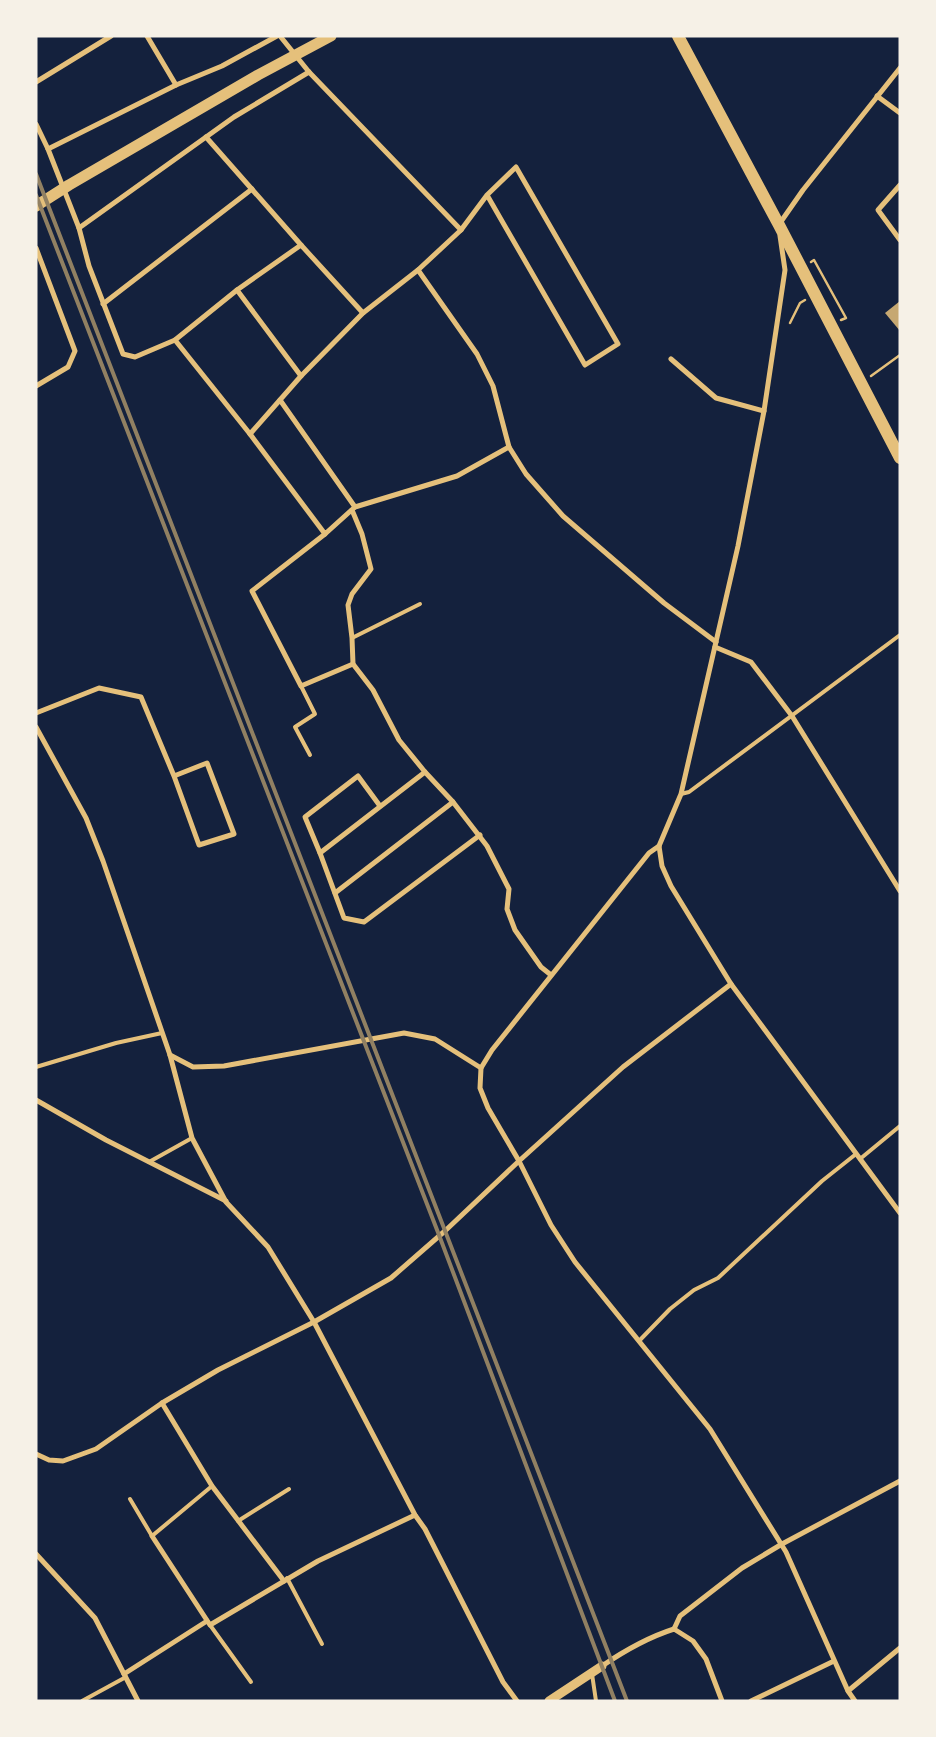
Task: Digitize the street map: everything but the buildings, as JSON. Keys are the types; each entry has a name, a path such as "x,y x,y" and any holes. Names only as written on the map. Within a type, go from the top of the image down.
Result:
{"highway":[{"path":"678,36 900,458"}],"main road":[{"path":"36,206 295,55 331,36"}],"street":[{"path":"36,82 111,36"},
{"path":"147,36 176,85"},
{"path":"48,149 176,85 222,66 278,36 309,72 461,230"},
{"path":"900,68 803,190 779,225 785,270 764,411 738,546 680,794 659,846 662,866 671,886 730,984 900,1214"},
{"path":"79,228 234,117 309,72"},
{"path":"877,96 900,114"},
{"path":"36,124 48,149 79,228 89,266 123,354 135,357 175,340 237,290 301,245"},
{"path":"206,137 363,313"},
{"path":"250,434 301,376 363,313 418,270 461,230 487,195 516,167 618,344 585,365 487,195"},
{"path":"900,185 878,210 900,240"},
{"path":"103,304 252,189"},
{"path":"36,248 75,351 68,367 36,386"},
{"path":"418,270 477,354 493,386 509,447 526,474 563,516 664,603 716,644 751,662 792,716 900,891"},
{"path":"237,290 301,376"},
{"path":"175,340 326,534"},
{"path":"671,359 716,398 764,411"},
{"path":"280,400 353,508 362,534 371,569 352,594 348,605 353,664 373,690 399,740 480,835 509,890 507,909 515,930 541,967 551,975"},
{"path":"353,664 301,686 252,590 326,534 353,508 457,476 509,447"},
{"path":"36,713 99,688 141,697 174,776 200,846 234,834 208,763 174,776"},
{"path":"36,727 86,818 103,861 170,1055 192,1138 226,1202 268,1247 314,1322 503,1682 517,1701"},
{"path":"320,853 425,772"},
{"path":"380,806 358,776 305,818 344,918 364,922 480,835"},
{"path":"335,893 453,802"},
{"path":"659,846 649,853 492,1050 482,1068 480,1088 488,1108 551,1225 570,1254 710,1429 782,1544 834,1661 848,1691 855,1701"},
{"path":"36,1454 49,1460 63,1461 96,1449 162,1403 218,1370 314,1322 391,1278 446,1230 518,1161 622,1067 730,984"},
{"path":"170,1055 193,1067 224,1066 404,1033 435,1038 482,1068"},
{"path":"36,1100 106,1140 226,1202"},
{"path":"162,1403 212,1486 285,1580"},
{"path":"674,1629 680,1616 742,1568 782,1544 900,1482"},
{"path":"125,1676 208,1623 318,1561 415,1515"},
{"path":"152,1536 208,1623"},
{"path":"36,1554 95,1618 138,1701"},
{"path":"549,1701 591,1672 637,1645 658,1634 674,1629 693,1640 706,1659 722,1701"},
{"path":"848,1691 900,1648"},
{"path":"751,1701 834,1661"}],"lane":[{"path":"352,638 420,604"},
{"path":"680,794 689,792 900,635"},
{"path":"301,686 315,714 295,727 310,755"},
{"path":"36,1067 116,1043 162,1033"},
{"path":"638,1340 670,1309 694,1290 718,1278 822,1181 900,1126"},
{"path":"149,1162 192,1138"},
{"path":"130,1500 152,1536 212,1486"},
{"path":"238,1521 289,1489"},
{"path":"285,1580 322,1644"},
{"path":"208,1623 250,1682"},
{"path":"591,1672 596,1701"},
{"path":"82,1701 125,1676"}],"path":[{"path":"817,265 846,318 840,321"},
{"path":"790,323 800,304"},
{"path":"869,378 900,355"}],"railway":[{"path":"36,174 627,1701"},
{"path":"36,195 439,1235 615,1701"}]}
